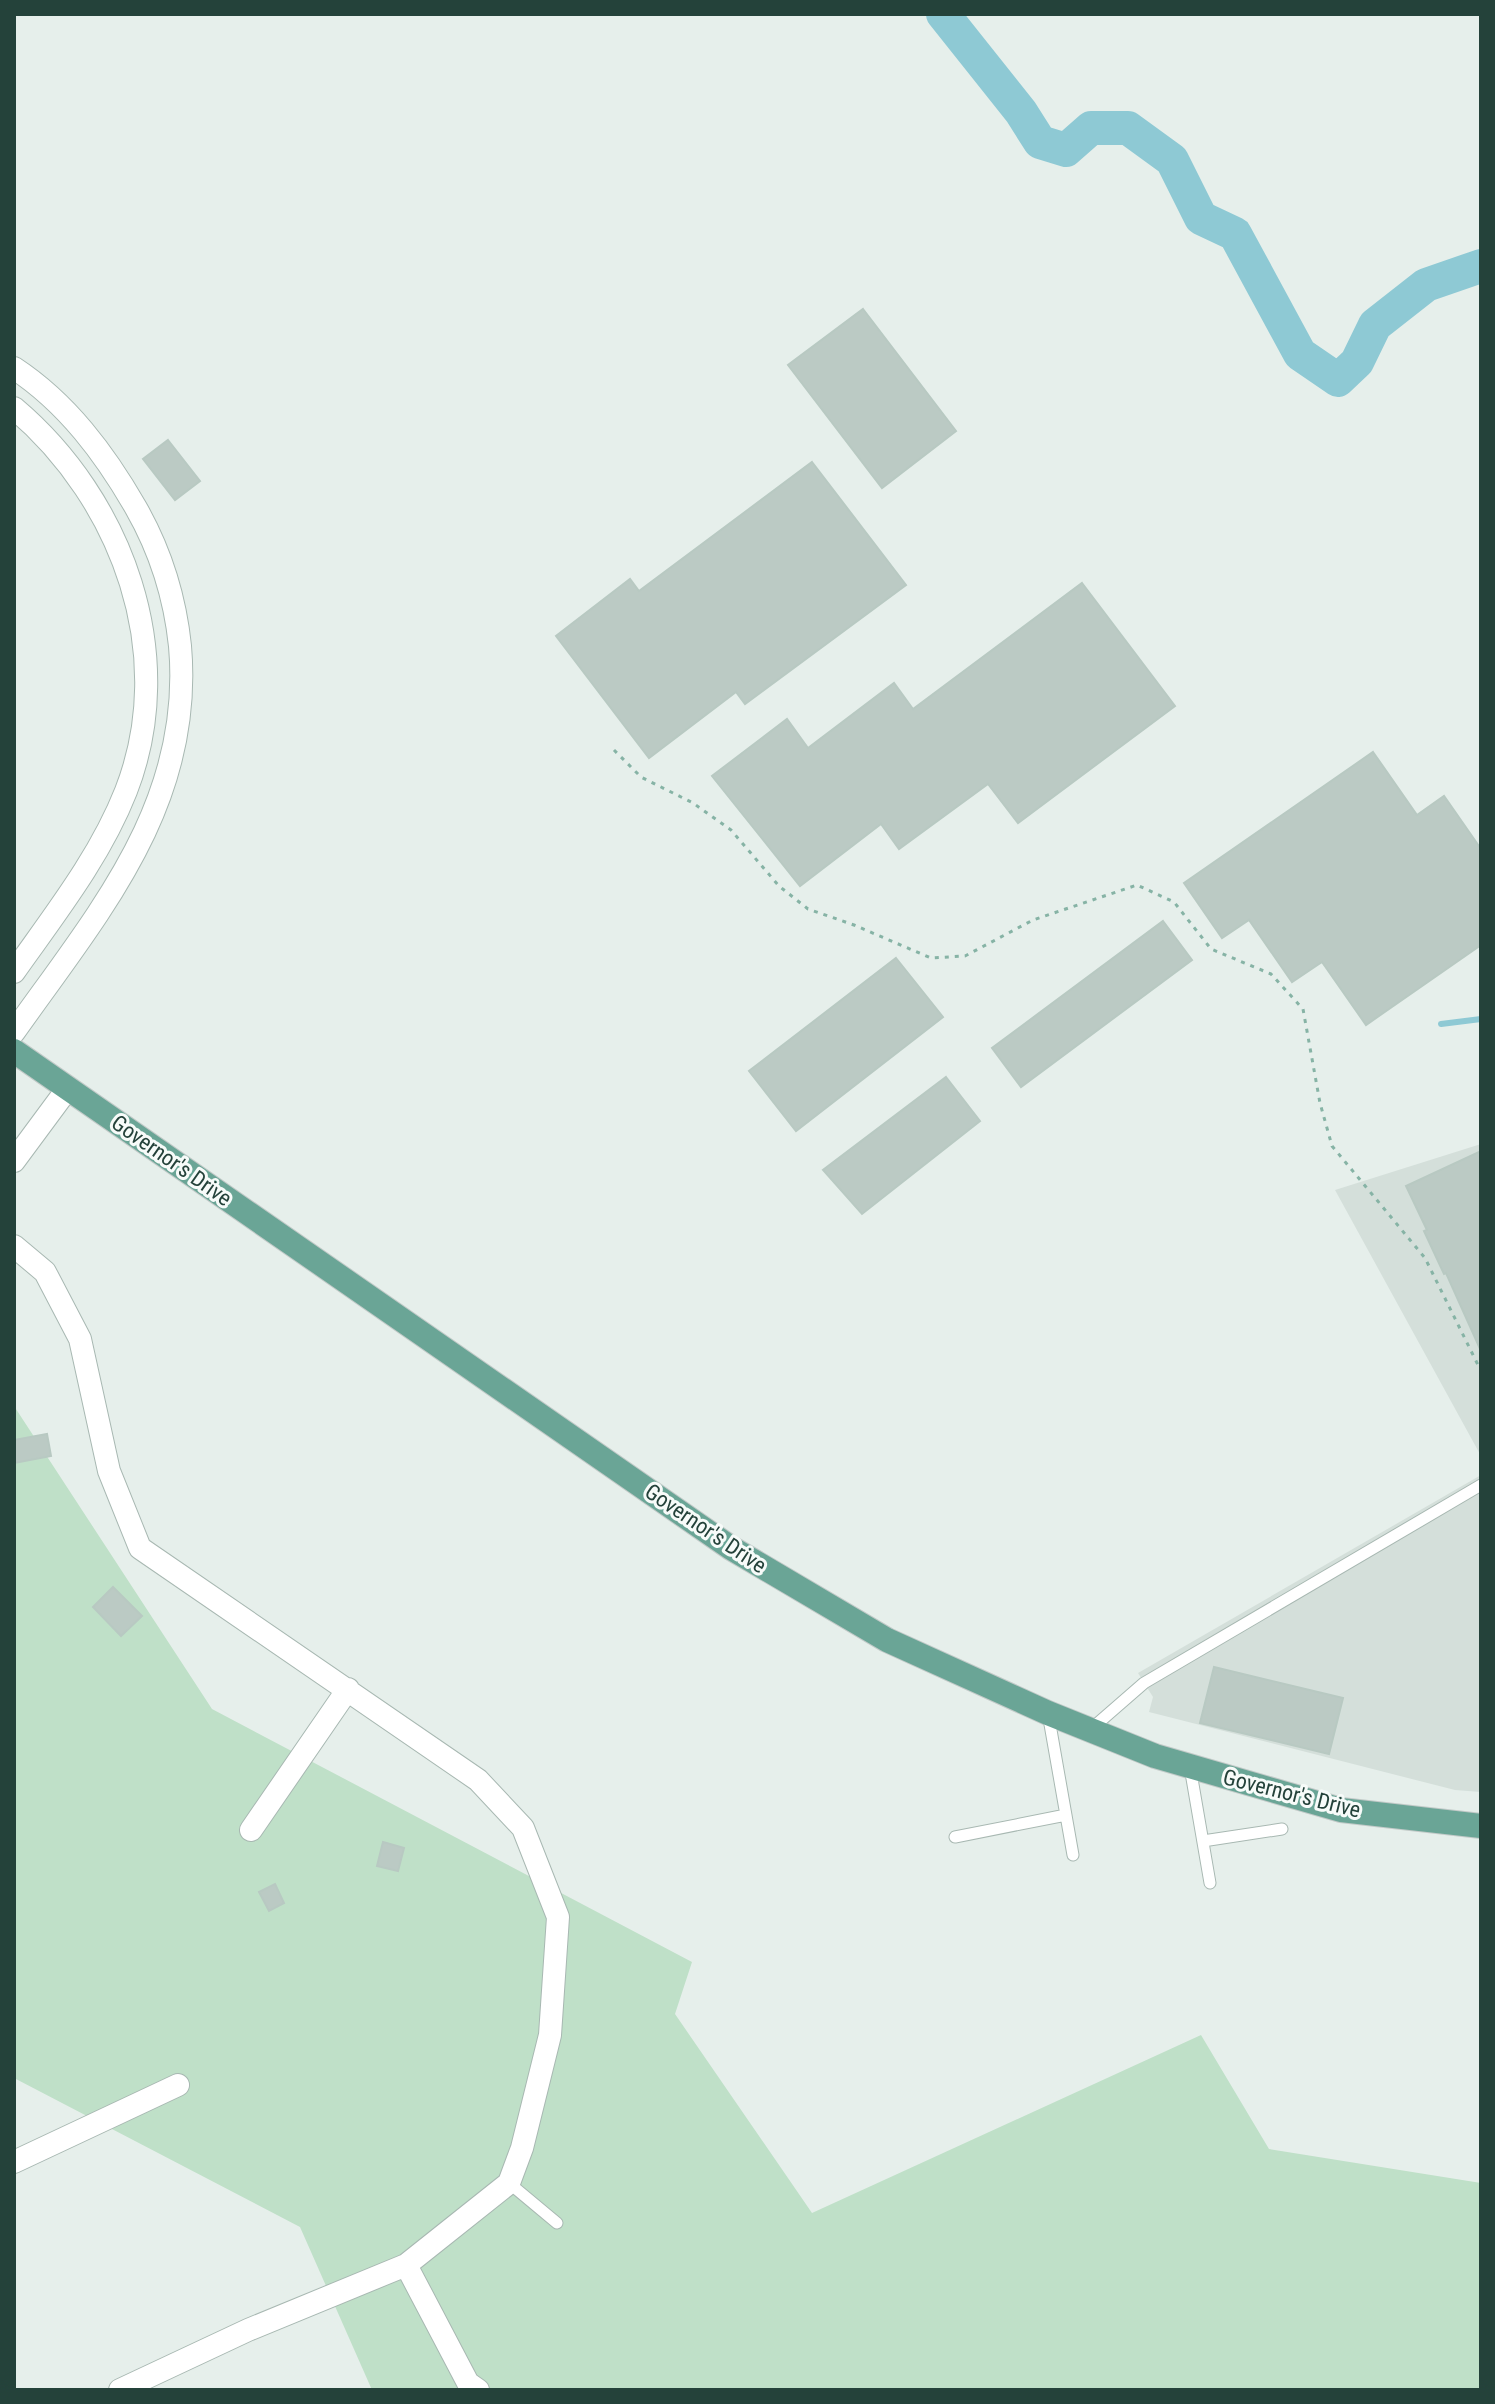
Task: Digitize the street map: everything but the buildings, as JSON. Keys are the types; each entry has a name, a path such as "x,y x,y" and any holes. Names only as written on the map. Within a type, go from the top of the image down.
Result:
{"main road":[{"name":"Governor's Drive","path":"14,1051 731,1548 887,1640 1048,1713 1155,1756 1341,1810 1481,1826"}],"street":[{"path":"14,368 45,391 87,435 113,470 143,521 164,571 173,603 182,693 179,730 169,772 142,838 97,914 14,1032"},
{"path":"14,408 71,467 110,531 127,572 140,619 147,695 141,742 115,816 77,882 14,972"},
{"path":"14,1161 68,1088"},
{"path":"14,1246 45,1272 80,1339 109,1471 140,1548 478,1780 523,1828 558,1917 550,2035 522,2148 509,2183 406,2265 248,2330 120,2390"},
{"path":"251,1830 348,1689"},
{"path":"14,2162 178,2085"},
{"path":"406,2265 468,2383 478,2390"}],"lane":[{"path":"1090,1730 1144,1683 1481,1485"},
{"path":"1048,1713 1073,1855"},
{"path":"1190,1766 1210,1883"},
{"path":"955,1837 1066,1815"},
{"path":"1203,1841 1282,1829"},
{"path":"509,2183 557,2223"}],"path":[{"path":"614,750 641,777 693,803 731,830 779,886 808,909 931,958 965,956 1033,920 1137,885 1174,902 1211,949 1271,974 1303,1009 1320,1103 1332,1146 1425,1258 1481,1371"}],"shaded area":[{"path":"1481,1144 1481,1456 1335,1190"},
{"path":"1481,1475 1481,1792 1455,1790 1149,1712 1153,1697 1138,1673"}],"green space":[{"path":"14,1406 212,1709 692,1962 675,2014 812,2213 1201,2035 1269,2149 1481,2183 1481,2390 372,2390 300,2227 14,2078"}],"waterway":[{"path":"943,14 1021,112 1040,142 1066,150 1091,128 1128,128 1172,160 1201,218 1235,234 1300,354 1338,380 1357,362 1375,325 1426,285 1481,266"},
{"path":"1441,1024 1481,1019"}]}
